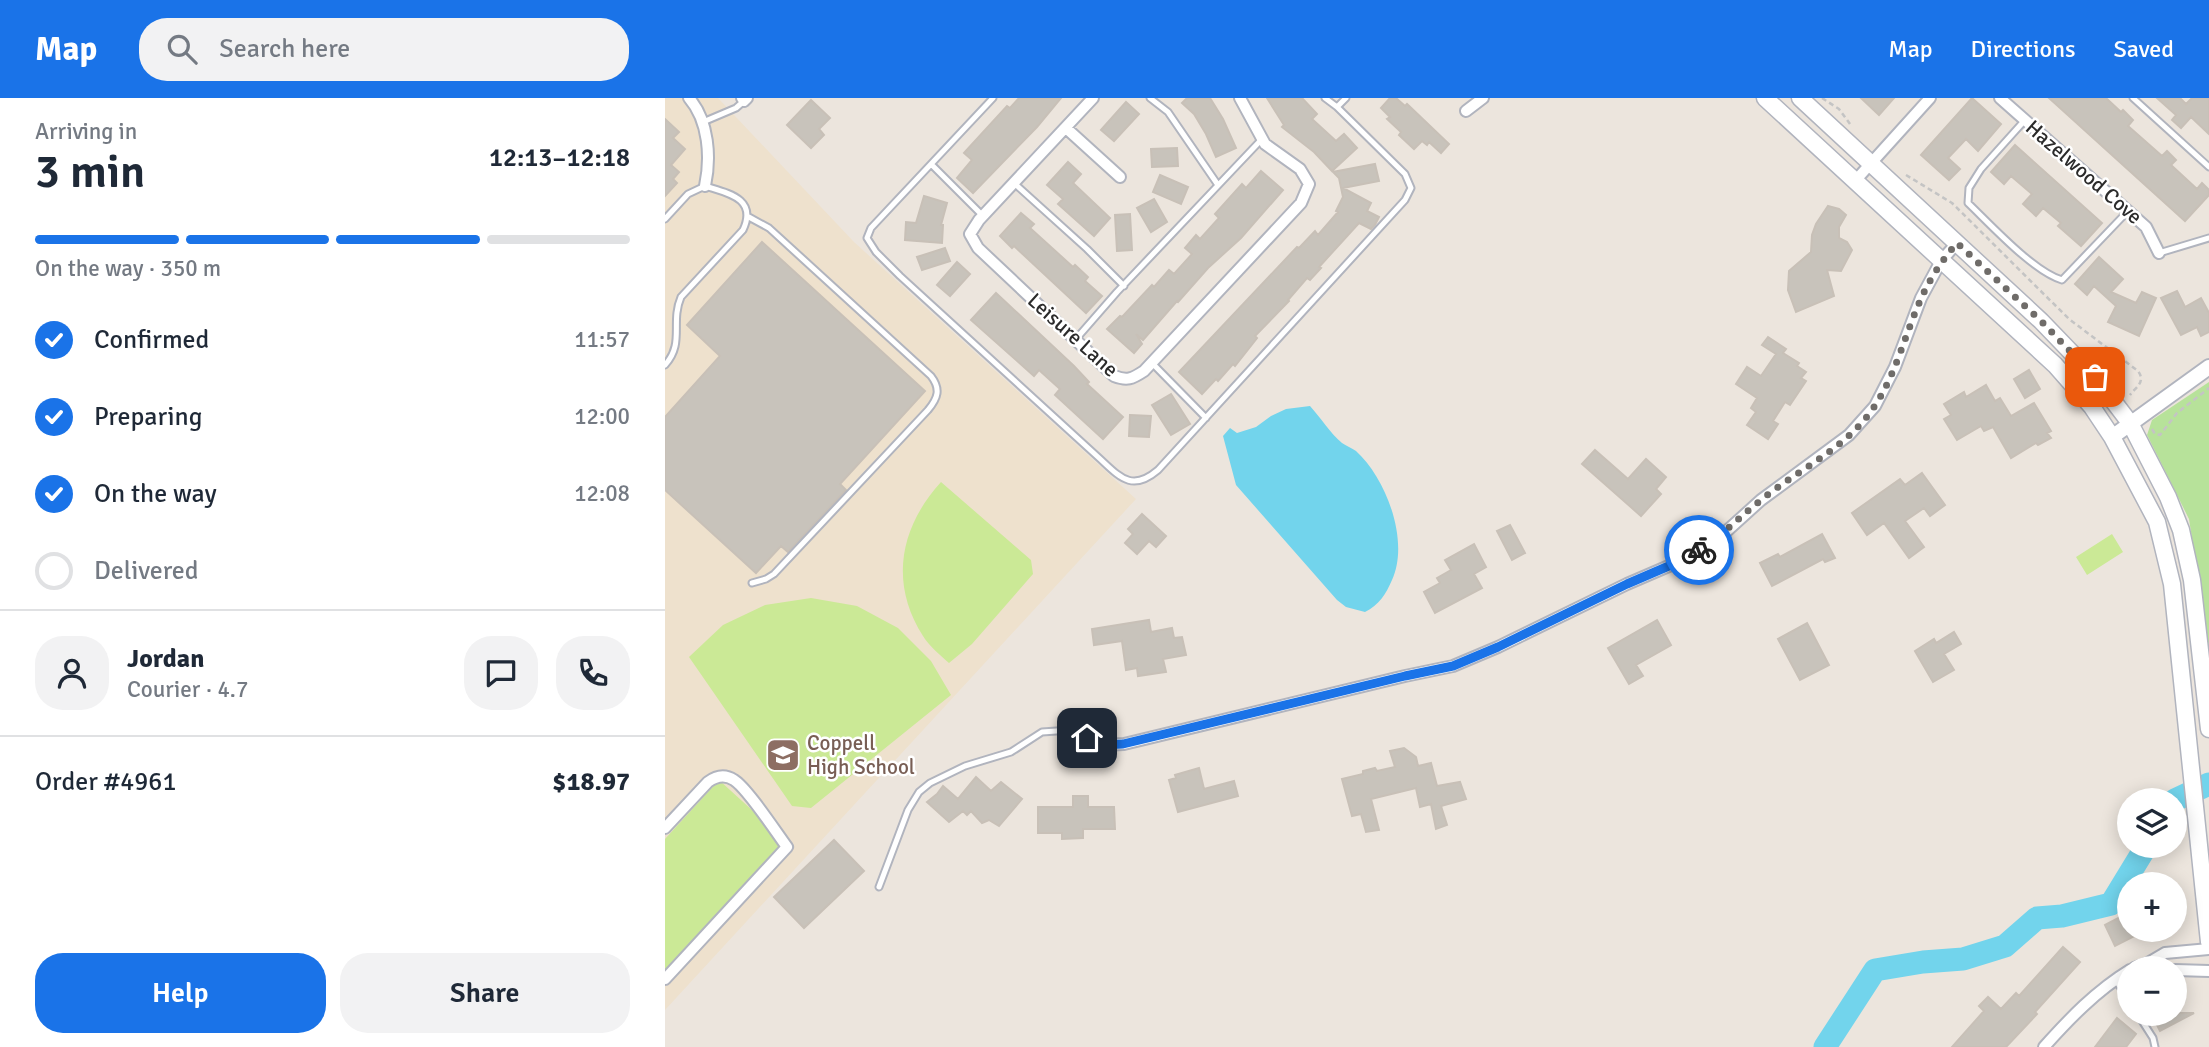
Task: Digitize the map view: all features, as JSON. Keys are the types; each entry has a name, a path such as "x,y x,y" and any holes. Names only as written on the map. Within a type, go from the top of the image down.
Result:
{"main road":[{"path":"1765,98 2055,365 2092,407 2112,437 2157,522 2172,584 2209,942"},
{"path":"1800,98 2041,321 2095,377 2130,423 2168,497 2181,530 2192,580 2208,723"}],"street":[{"path":"689,98 703,122 709,168 705,186"},
{"path":"983,216 1093,98"},
{"name":"Leisure Lane","path":"983,216 970,234 978,248 1114,376 1123,380 1132,379 1152,363 1301,204 1309,184 1300,169 1265,144 1240,98"},
{"path":"1466,111 1483,98"},
{"path":"1855,181 1930,98"},
{"name":"Hazelwood Cove","path":"2000,98 2146,227 2159,253"},
{"path":"1066,128 1120,177"},
{"path":"1071,730 1102,745 1123,744 1453,666 1685,559 1719,538 1761,499 1849,435 1875,406 1895,367 1921,298 1941,261 1957,243"},
{"path":"2112,437 2209,367"},
{"path":"665,828 708,782 713,778 727,777 740,784 787,847 665,979"},
{"path":"2162,956 2165,953 2209,949"},
{"path":"2187,970 2209,971"},
{"path":"2044,1047 2081,1006 2115,979"}],"lane":[{"path":"993,98 871,228 867,238 876,252 900,276 1122,479 1133,482 1146,480 1158,470 1405,200 1411,188 1405,174 1325,98"},
{"path":"1150,98 1168,113 1218,185"},
{"path":"1337,107 1346,98"},
{"path":"2133,98 2209,167"},
{"path":"703,122 736,108 744,99"},
{"path":"2025,120 1981,169 1969,188 1968,203 2023,254 2050,277 2062,280 2128,211"},
{"path":"1076,339 1262,139"},
{"path":"932,164 983,216"},
{"path":"1014,183 1087,249 1123,286"},
{"path":"665,219 688,194 705,186 736,196 742,201 747,215 743,230 681,297 676,308 675,351 665,365"},
{"path":"747,215 769,228 931,376 937,383 939,392 936,401 928,410 773,574 752,583"},
{"path":"2159,253 2209,239"},
{"path":"1152,363 1206,418"},
{"path":"879,887 908,810 919,792 930,783 965,766 1011,752 1042,732 1071,730"},
{"path":"2145,1026 2155,1047"}],"path":[{"path":"1822,98 1839,109 1851,127"},
{"path":"1903,174 1952,203 2069,319 2138,371 2140,383 2130,395"},
{"path":"2152,429 2160,435 2177,413 2209,388"}],"shaded area":[{"name":"Coppell High School","path":"665,98 718,98 854,242 1136,499 665,1010"}],"green space":[{"path":"2209,382 2209,648 2189,519 2147,435 2152,420"},
{"path":"941,482 1031,560 1033,574 972,644 949,663 925,640 912,616 903,576 908,537 927,499"},
{"path":"2112,534 2123,552 2087,575 2076,557"},
{"path":"811,598 857,606 898,628 931,661 951,695 811,808 792,806 689,657 723,625 765,605"},
{"path":"719,780 786,841 665,973 665,839"}],"water":[{"path":"1310,406 1338,439 1356,451 1367,463 1377,477 1392,511 1398,547 1397,564 1385,594 1365,612 1346,607 1337,600 1236,485 1223,436 1230,428 1237,433 1256,427 1286,409"}],"building":[{"path":"1019,98 1061,98 1037,127 973,193 957,178 972,160 964,153 1007,106 1010,108"},
{"path":"1187,98 1210,98 1236,148 1216,157 1194,114 1182,103"},
{"path":"1267,98 1302,98 1317,114 1312,119 1336,141 1344,134 1357,148 1332,171 1314,152 1282,127 1284,125"},
{"path":"1390,98 1396,98 1405,106 1407,104 1449,144 1441,153 1429,142 1427,145 1422,141 1414,149 1399,135 1401,132 1387,119 1390,117 1381,108"},
{"path":"1861,98 1894,98 1879,115"},
{"path":"1972,98 2001,124 1978,151 1966,139 1948,158 1960,169 1949,180 1921,155"},
{"path":"2049,98 2106,98 2133,120 2128,126 2162,156 2167,151 2176,160 2171,165 2197,189 2202,183 2209,190 2209,195 2185,221"},
{"path":"2157,98 2180,98 2186,104 2192,98 2209,98 2209,134 2191,117 2181,128 2172,120 2176,115"},
{"path":"811,100 830,118 819,129 824,135 811,148 787,125"},
{"path":"1126,102 1139,114 1114,141 1101,130"},
{"path":"665,119 679,132 673,138 685,149 671,165 679,172 673,179 677,183 665,196"},
{"path":"2015,145 2102,223 2081,246 2058,226 2061,223 2043,208 2036,216 2023,204 2032,194 2011,176 2004,184 1991,172"},
{"path":"1177,148 1178,166 1152,167 1151,149"},
{"path":"1068,162 1081,174 1073,183 1110,218 1094,236 1058,204 1063,199 1047,185"},
{"path":"1375,164 1379,181 1343,188 1371,203 1367,211 1379,217 1375,225 1371,229 1359,223 1310,280 1307,278 1255,336 1257,338 1235,366 1233,364 1202,394 1179,372 1297,247 1315,231 1318,235 1338,212 1336,211 1343,197 1339,178 1333,172"},
{"path":"1261,171 1283,190 1143,340 1136,334 1142,344 1134,353 1107,329 1169,270 1174,274 1192,254 1185,248 1196,235 1200,239 1219,218 1215,214 1242,184 1246,188"},
{"path":"1160,175 1188,187 1181,204 1153,192"},
{"path":"924,196 947,203 941,225 942,243 905,240 906,222 916,223"},
{"path":"1154,199 1167,222 1151,232 1137,208"},
{"path":"1828,206 1839,209 1846,215 1839,227 1839,238 1847,242 1852,250 1841,271 1827,270 1834,296 1796,312 1788,290 1789,271 1811,252 1816,224"},
{"path":"1021,213 1034,224 1030,228 1088,277 1085,281 1102,296 1086,313 1000,236"},
{"path":"1130,214 1132,250 1117,251 1115,215"},
{"path":"762,242 925,391 840,484 846,490 788,552 781,546 756,573 665,490 665,417 720,356 687,325"},
{"path":"945,248 950,261 922,270 917,257"},
{"path":"2099,257 2123,279 2111,292 2136,303 2142,292 2156,298 2139,336 2108,322 2116,306 2094,286 2087,295 2075,284"},
{"path":"957,262 970,274 950,296 937,285"},
{"path":"2177,291 2185,307 2201,298 2209,313 2209,332 2201,336 2197,327 2181,335 2161,298"},
{"path":"996,293 1074,366 1089,382 1087,384 1123,417 1103,439 1055,395 1060,389 1039,370 1034,376 971,320"},
{"path":"1768,337 1786,349 1783,353 1799,363 1797,366 1806,372 1801,378 1806,381 1790,405 1785,402 1773,421 1778,424 1768,439 1747,425 1756,412 1751,408 1757,398 1736,384 1747,367 1761,376 1776,354 1762,345"},
{"path":"2029,370 2040,389 2025,398 2014,379"},
{"path":"1986,385 1995,401 2000,398 2011,416 2034,403 2051,431 2047,433 2051,438 2038,445 2036,443 2011,458 1993,427 1984,431 1981,426 1957,440 1944,419 1951,415 1944,404 1964,392 1966,397"},
{"path":"1171,394 1190,424 1171,435 1152,405"},
{"path":"1130,415 1151,416 1149,437 1129,436"},
{"path":"1595,450 1628,479 1646,459 1666,477 1656,489 1661,494 1641,516 1582,464"},
{"path":"1922,473 1945,505 1930,516 1924,508 1905,521 1924,547 1909,558 1884,523 1867,535 1852,513 1900,479 1905,485"},
{"path":"1142,514 1166,536 1156,547 1149,541 1137,554 1125,543 1133,534 1128,529"},
{"path":"1510,525 1525,553 1512,560 1497,531"},
{"path":"1822,534 1835,558 1825,562 1823,559 1772,586 1760,563 1778,554 1780,557"},
{"path":"1474,544 1486,567 1474,574 1482,588 1435,613 1424,592 1440,583 1437,578 1451,570 1445,560"},
{"path":"1149,620 1151,632 1172,628 1174,638 1182,637 1186,655 1163,659 1166,672 1138,676 1137,668 1126,670 1122,641 1094,645 1092,629"},
{"path":"1657,620 1671,645 1636,665 1643,676 1629,684 1608,648"},
{"path":"1807,623 1829,665 1800,680 1778,639"},
{"path":"1954,632 1961,644 1944,654 1954,670 1933,682 1915,651 1934,639 1936,643"},
{"path":"1404,748 1416,757 1418,766 1431,763 1437,786 1460,782 1466,799 1441,806 1447,825 1436,829 1431,804 1420,807 1416,788 1371,799 1379,830 1366,832 1361,814 1352,816 1342,779 1375,768 1377,771 1395,767 1390,751"},
{"path":"1199,768 1204,789 1234,781 1238,796 1178,812 1169,780 1176,778 1175,775"},
{"path":"976,777 991,791 1001,782 1022,799 999,826 989,820 982,823 971,811 967,815 963,811 949,822 927,802 943,786 958,799"},
{"path":"1073,796 1088,796 1088,807 1114,807 1115,829 1083,829 1083,838 1062,839 1062,833 1038,833 1038,807 1073,807"},
{"path":"834,840 864,871 804,928 774,897"},
{"path":"2117,919 2117,942 2123,942 2115,946 2105,925"},
{"path":"2063,947 2080,962 2006,1047 1952,1047 1984,1011 1979,1006 1988,997 2001,1009 2016,993 2019,996"},
{"path":"2117,1018 2117,1026 2126,1026 2136,1034 2126,1047 2095,1047"}],"waterway":[{"path":"2187,794 2209,784"},
{"path":"1825,1047 1875,970 1963,959 2005,946 2037,918 2062,916 2111,904 2139,858"}],"way so far":[{"path":"1699,550 1719,538 1761,499 1849,435 1875,406 1895,367 1921,298 1941,261 1957,243 2041,321 2095,377"}],"place":[{"name":"Coppell High School","path":"783,755"}],"route":[{"path":"1087,738 1102,745 1123,744 1453,666 1685,559 1699,550"}]}
